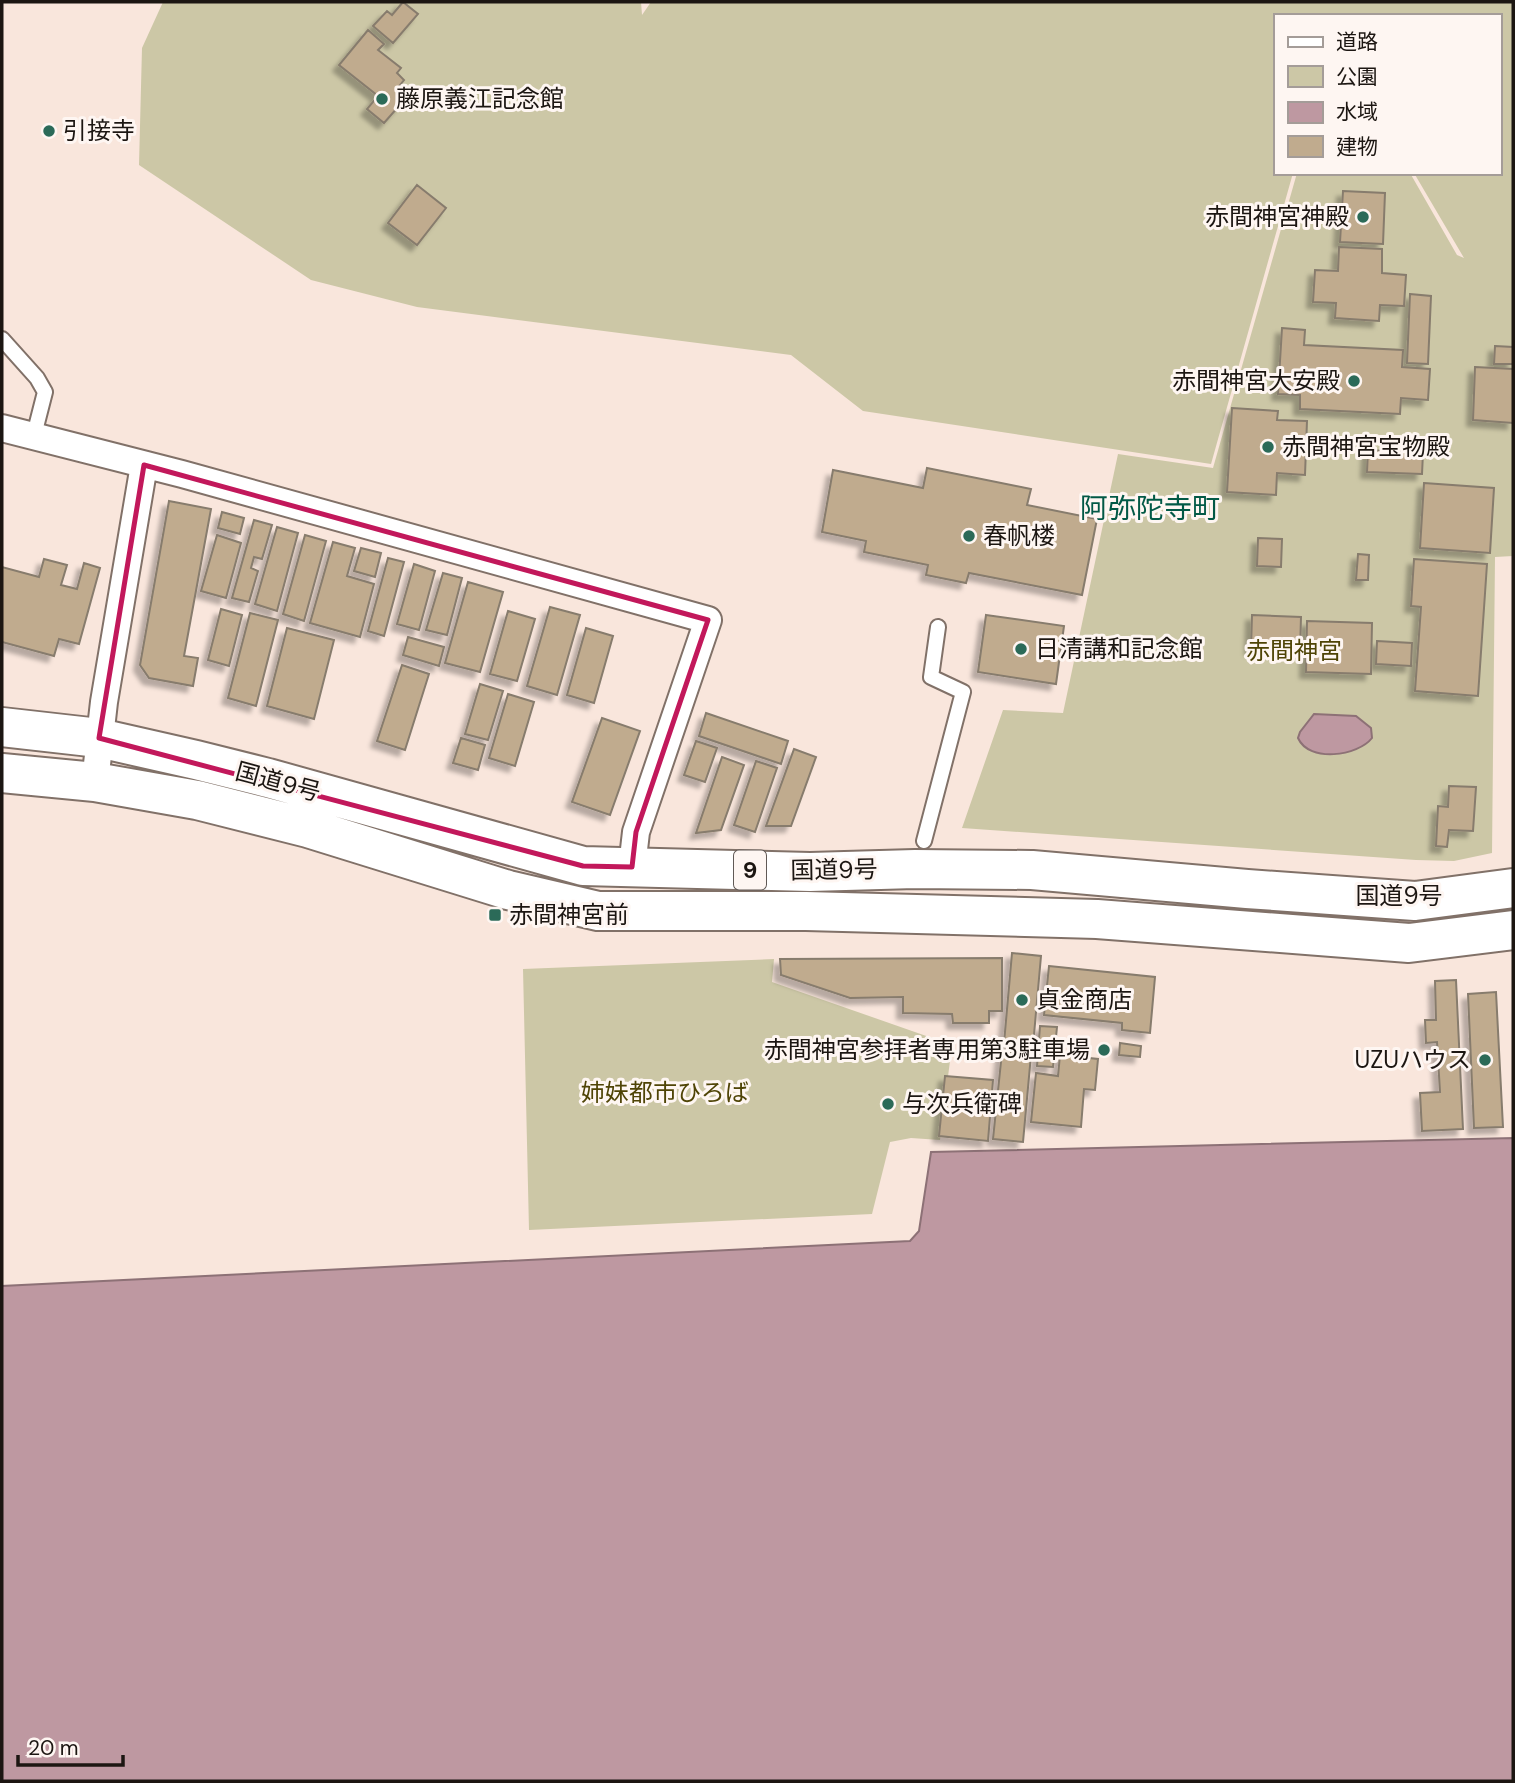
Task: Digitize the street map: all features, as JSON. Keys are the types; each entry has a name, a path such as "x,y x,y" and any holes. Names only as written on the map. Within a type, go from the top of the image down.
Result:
{"highway":[{"name":"国道9号","path":"2,727 99,738 268,778 583,866 810,872 1032,870 1247,890 1415,901 1513,888"},
{"name":"国道9号","path":"2,773 95,782 222,806 308,828 508,890 598,911 806,911 1097,919 1409,943 1513,930"}],"street":[{"path":"2,428 708,620 636,832 632,867"},
{"path":"95,782 99,738 144,465"}],"lane":[{"path":"2,339 37,378 45,392 34,435"},
{"path":"924,841 963,692 931,677 938,627"}],"highlighted area":[{"path":"144,465 708,620 636,832 632,867 583,866 99,738"}],"green space":[{"name":"赤間神宮","path":"163,2 641,2 642,15 651,2 1513,2 1513,556 1495,557 1492,853 1454,861 1416,860 962,828 1003,710 1063,713 1118,454 1213,468 1296,175 1411,175 1457,255 1464,258 1415,175 1501,175 1501,14 1274,14 1274,175 1292,175 1211,464 863,411 791,355 417,307 311,280 139,165 142,48"},
{"name":"姉妹都市ひろば","path":"774,959 772,982 952,1045 940,1140 911,1138 890,1142 872,1214 529,1230 523,969"}],"water":[{"path":"1314,714 1356,716 1371,728 1372,738 1345,753 1323,754 1312,751 1298,738"},
{"path":"1513,1138 1513,1781 2,1781 2,1286 910,1241 919,1231 931,1152"}],"building":[{"path":"403,2 418,14 393,43 373,26 387,11 392,15"},
{"path":"368,30 384,44 378,50 401,68 397,73 404,80 396,90 406,98 384,123 367,109 378,96 339,65"},
{"path":"417,185 446,208 417,245 388,223"},
{"name":"赤間神宮神殿","path":"1343,191 1385,193 1383,244 1340,242"},
{"path":"1339,247 1382,249 1382,273 1406,275 1404,306 1380,305 1379,321 1335,318 1336,303 1313,302 1315,270 1338,271"},
{"path":"1410,294 1431,296 1428,364 1407,363"},
{"name":"赤間神宮大安殿","path":"1282,328 1305,330 1304,345 1403,350 1402,367 1430,369 1428,400 1401,398 1400,414 1300,409 1300,395 1278,394"},
{"path":"1495,346 1513,347 1513,364 1494,364"},
{"path":"1475,367 1513,369 1513,423 1473,420"},
{"name":"赤間神宮宝物殿","path":"1232,408 1278,411 1277,420 1307,421 1305,475 1277,473 1276,495 1227,492"},
{"path":"1368,450 1423,453 1422,474 1367,472"},
{"name":"春帆楼","path":"927,468 1031,489 1027,505 1097,519 1082,595 969,573 966,583 926,575 928,565 864,552 866,541 822,532 833,470 923,488"},
{"path":"1424,483 1494,488 1490,553 1420,548"},
{"path":"169,501 211,509 184,656 198,658 193,686 149,678 140,665"},
{"path":"222,512 244,518 240,534 218,528"},
{"path":"254,520 272,525 262,559 254,557 251,568 258,571 249,602 232,598"},
{"path":"277,527 298,533 277,611 255,604"},
{"path":"217,535 241,543 226,598 201,591"},
{"path":"305,535 326,541 304,621 283,614"},
{"path":"1258,538 1282,539 1281,567 1257,566"},
{"path":"333,542 355,548 347,576 374,584 360,637 310,623"},
{"path":"361,548 381,553 375,577 354,571"},
{"path":"1358,554 1369,555 1368,580 1356,580"},
{"path":"388,558 404,562 384,636 368,631"},
{"path":"44,559 67,565 61,585 77,589 84,563 100,568 79,644 59,639 54,656 2,642 2,567 39,577"},
{"path":"1414,559 1487,564 1478,696 1415,691 1421,607 1411,606"},
{"path":"414,564 435,571 419,630 397,624"},
{"path":"443,573 462,578 447,635 426,630"},
{"path":"468,582 503,592 480,672 445,663"},
{"path":"550,607 580,615 557,695 527,686"},
{"path":"221,609 242,615 229,666 208,660"},
{"path":"508,611 535,619 517,681 490,674"},
{"path":"250,613 278,620 256,706 228,698"},
{"name":"日清講和記念館","path":"986,615 1064,626 1056,684 978,672"},
{"path":"1252,615 1301,617 1300,651 1251,649"},
{"path":"1307,621 1372,623 1371,674 1306,672"},
{"path":"287,628 334,640 314,719 267,706"},
{"path":"586,628 613,636 594,703 567,695"},
{"path":"408,637 444,647 439,666 403,655"},
{"path":"1377,641 1412,643 1411,666 1376,664"},
{"path":"402,665 429,674 405,750 377,741"},
{"path":"480,684 503,691 488,740 465,734"},
{"path":"508,694 534,702 515,766 489,758"},
{"path":"706,713 788,741 781,764 699,736"},
{"path":"602,718 640,731 610,815 572,802"},
{"path":"461,738 485,745 478,770 453,763"},
{"path":"696,741 717,748 705,782 684,775"},
{"path":"794,749 816,757 791,826 766,826"},
{"path":"722,757 744,765 721,830 696,833"},
{"path":"756,761 777,768 755,832 734,825"},
{"path":"1449,786 1476,787 1473,831 1449,830 1447,847 1436,846 1438,806 1448,807"},
{"name":"貞金商店","path":"1012,953 1041,956 1033,1046 1004,1043"},
{"path":"1002,958 1002,1011 989,1011 989,1023 953,1023 952,1014 903,1013 903,997 850,998 781,975 780,959"},
{"path":"1049,966 1155,977 1150,1033 1122,1030 1122,1023 1044,1015"},
{"path":"1456,980 1463,1129 1422,1131 1420,1093 1440,1092 1437,1042 1426,1043 1425,1020 1436,1020 1435,981"},
{"name":"UZUハウス","path":"1496,992 1503,1127 1474,1128 1468,994"},
{"path":"1040,1026 1057,1027 1053,1067 1037,1066"},
{"path":"1120,1043 1141,1046 1140,1057 1119,1055"},
{"path":"1002,1052 1031,1055 1023,1142 993,1139"},
{"path":"1060,1055 1098,1059 1095,1090 1084,1089 1081,1127 1031,1122 1036,1073 1058,1076"},
{"path":"945,1076 993,1080 988,1141 939,1136"}],"place":[{"name":"藤原義江記念館","path":"382,99"},
{"name":"引接寺","path":"49,131"},
{"name":"赤間神宮神殿","path":"1363,217"},
{"name":"赤間神宮大安殿","path":"1354,381"},
{"name":"赤間神宮宝物殿","path":"1268,447"},
{"name":"春帆楼","path":"969,536"},
{"name":"日清講和記念館","path":"1021,649"},
{"name":"赤間神宮前","path":"495,915"},
{"name":"貞金商店","path":"1022,1000"},
{"name":"赤間神宮参拝者専用第3駐車場","path":"1104,1050"},
{"name":"UZUハウス","path":"1485,1060"},
{"name":"与次兵衛碑","path":"888,1104"}],"district":[{"name":"阿弥陀寺町","path":"1150,508"}]}
